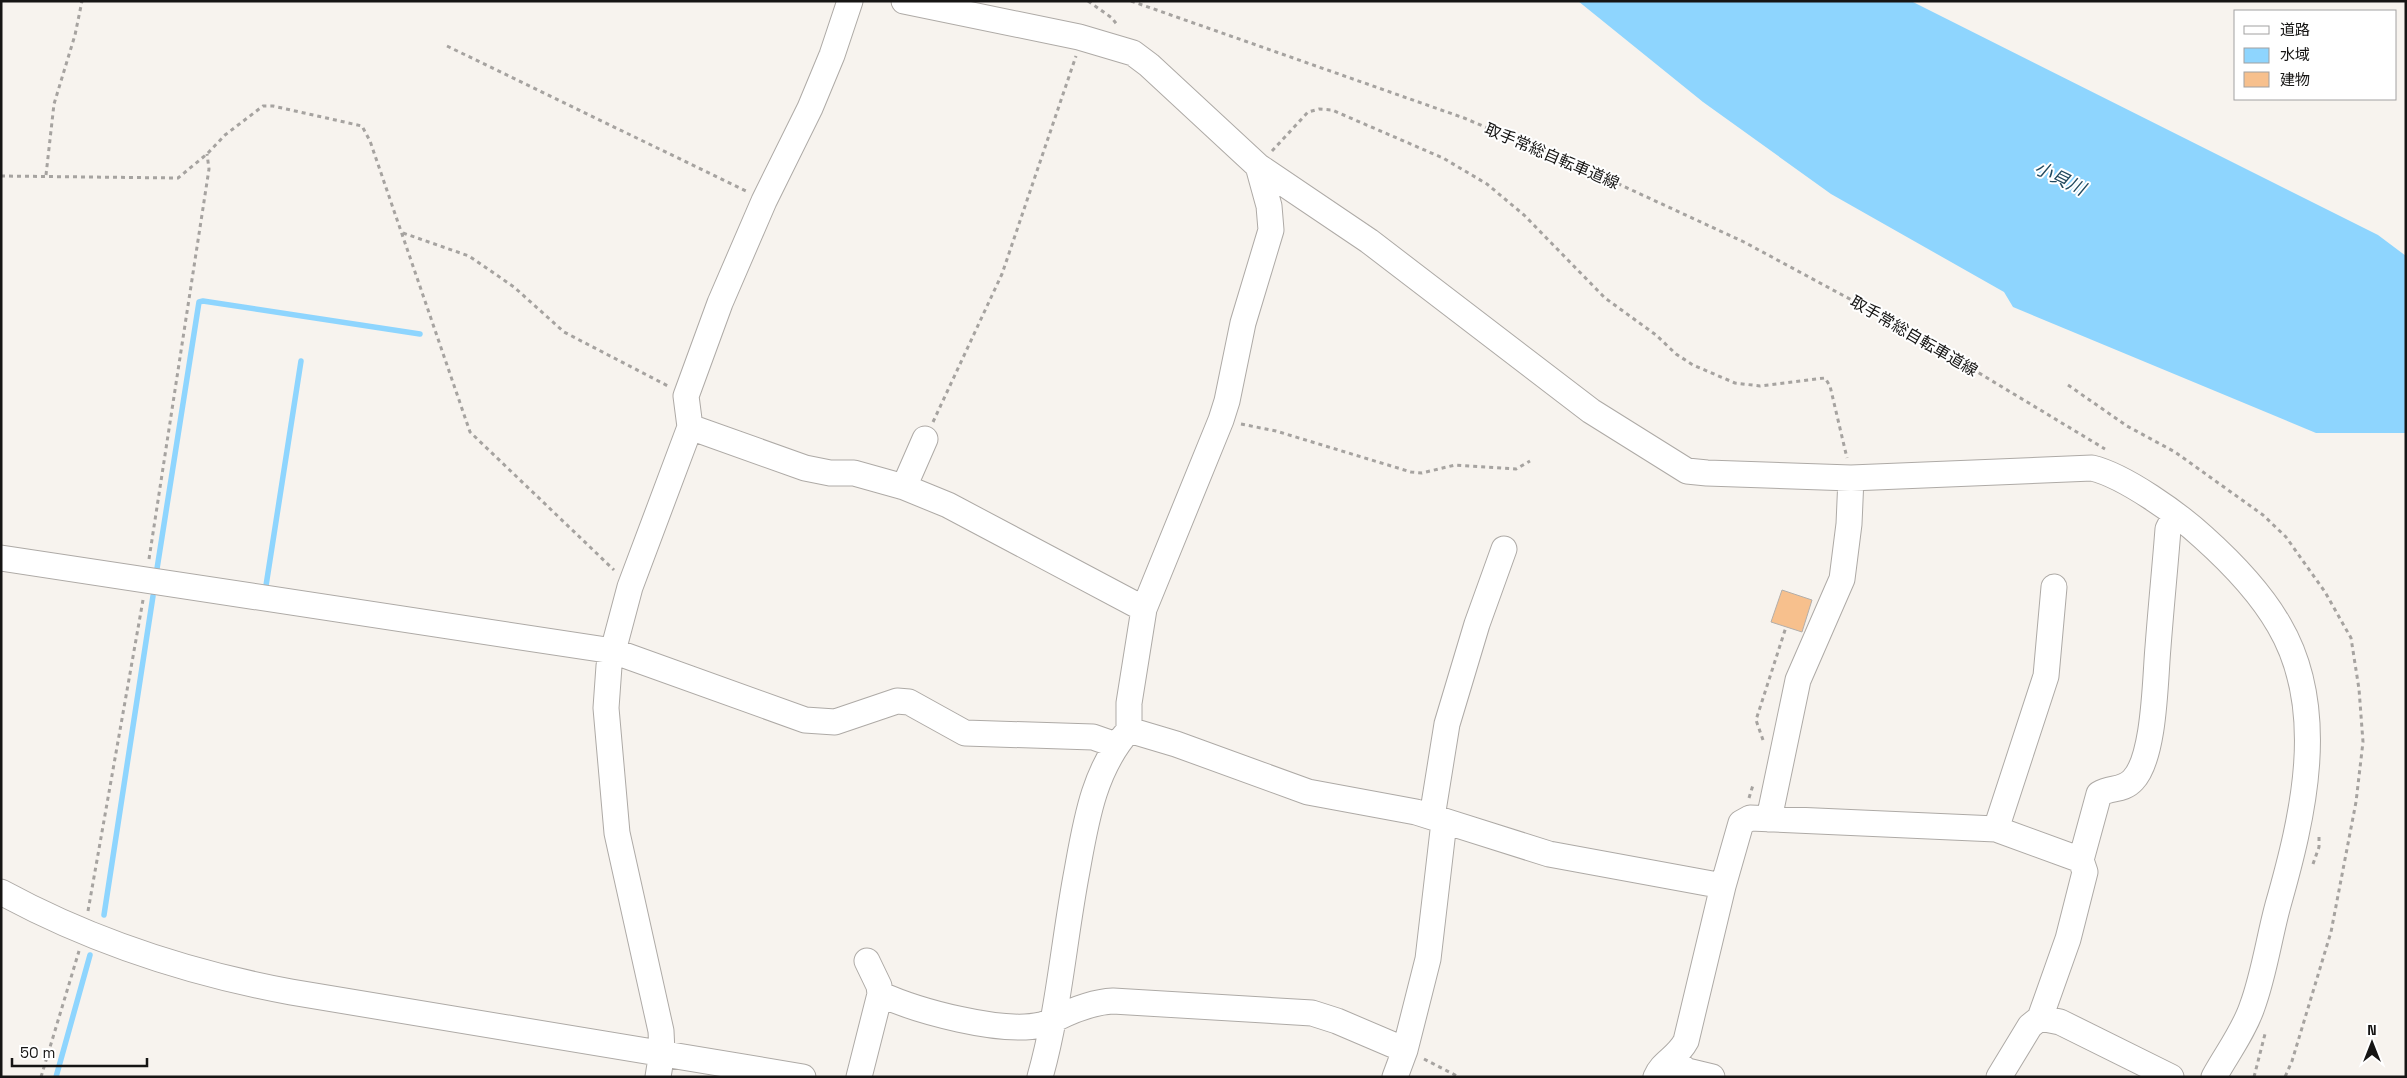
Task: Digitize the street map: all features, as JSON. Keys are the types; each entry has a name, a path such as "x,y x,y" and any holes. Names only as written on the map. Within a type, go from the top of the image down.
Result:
{"street":[{"path":"658,1077 662,1052 661,1031 617,833 606,708 609,666 630,587 690,428 686,396 720,303 764,200 810,108 832,55 850,1"},
{"path":"904,1 1079,37 1132,53 1149,65 1258,166 1369,241 1591,411 1688,471 1707,474 1851,478 2092,468 2108,472 2190,525 2245,578 2280,626 2292,652 2302,690 2308,757 2297,838 2256,1011 2229,1077"},
{"path":"1040,1077 1054,1019 1064,938 1086,821 1101,774 1123,738 1144,609 1221,420 1227,401 1243,323 1271,230 1269,206 1258,166"},
{"path":"690,428 806,468 830,473 854,473 904,487 948,505 1144,609"},
{"path":"904,487 925,438"},
{"path":"1769,819 1798,680 1842,579 1849,524 1851,478"},
{"path":"2000,1077 2030,1026 2040,1018 2068,939 2086,872 2081,860 2099,794 2105,790 2125,787 2139,772 2144,759 2151,726 2168,529 2175,515"},
{"path":"1395,1077 1405,1050 1428,959 1447,724 1477,624 1504,549"},
{"path":"1,558 613,652 804,720 834,722 897,701 909,702 965,733 1093,736 1176,744 1308,792 1388,806 1550,854 1722,886"},
{"path":"1996,829 2046,676 2054,587"},
{"path":"1664,1068 1680,1052 1686,1040 1722,886 1741,823 1750,818 1996,829 2081,860"},
{"path":"1,892 84,933 167,963 251,984 803,1077"},
{"path":"859,1077 880,994 879,986 868,960"},
{"path":"880,994 899,1003 927,1011 992,1025 1034,1027 1044,1025 1082,1007 1113,1001 1297,1011 1312,1013 1337,1021 1405,1050"},
{"path":"2214,1077 2256,1011"},
{"path":"2040,1018 2060,1022 2171,1077"},
{"path":"1664,1068 1712,1077"}],"path":[{"path":"46,176 54,104 75,35 82,1"},
{"name":"取手常総自転車道線","path":"1131,1 1464,118 1610,180 1744,242 1902,327 2109,451"},
{"path":"925,438 1002,274 1079,47 1079,37"},
{"path":"447,46 764,200"},
{"path":"1,176 178,178 208,154 225,135 263,106 273,106 362,126 370,141 470,432 630,587"},
{"path":"1258,166 1308,112 1319,109 1332,110 1443,158 1488,184 1524,216 1605,298 1656,335 1676,354 1694,365 1735,383 1760,386 1825,378 1830,386 1851,478"},
{"path":"41,1077 84,933 146,580 209,169 208,154"},
{"path":"402,233 469,256 514,287 564,332 686,396"},
{"path":"1221,420 1276,431 1422,474 1454,464 1516,469 1530,461"},
{"path":"1764,743 1756,720 1786,627"},
{"path":"1741,823 1754,780"},
{"path":"2309,873 2319,847 2320,827"},
{"path":"2254,1077 2268,1024 2256,1011"},
{"path":"1405,1050 1459,1077"}],"water":[{"name":"小貝川","path":"1578,1 1911,1 2378,235 2406,256 2406,433 2316,433 2013,307 2004,292 1831,194 1703,102"}],"building":[{"path":"1782,590 1812,600 1802,632 1771,622"}],"waterway":[{"path":"156,575 199,302 203,301 420,334"},
{"path":"265,592 301,361"},
{"path":"104,915 153,596"},
{"path":"56,1077 90,955"}]}
